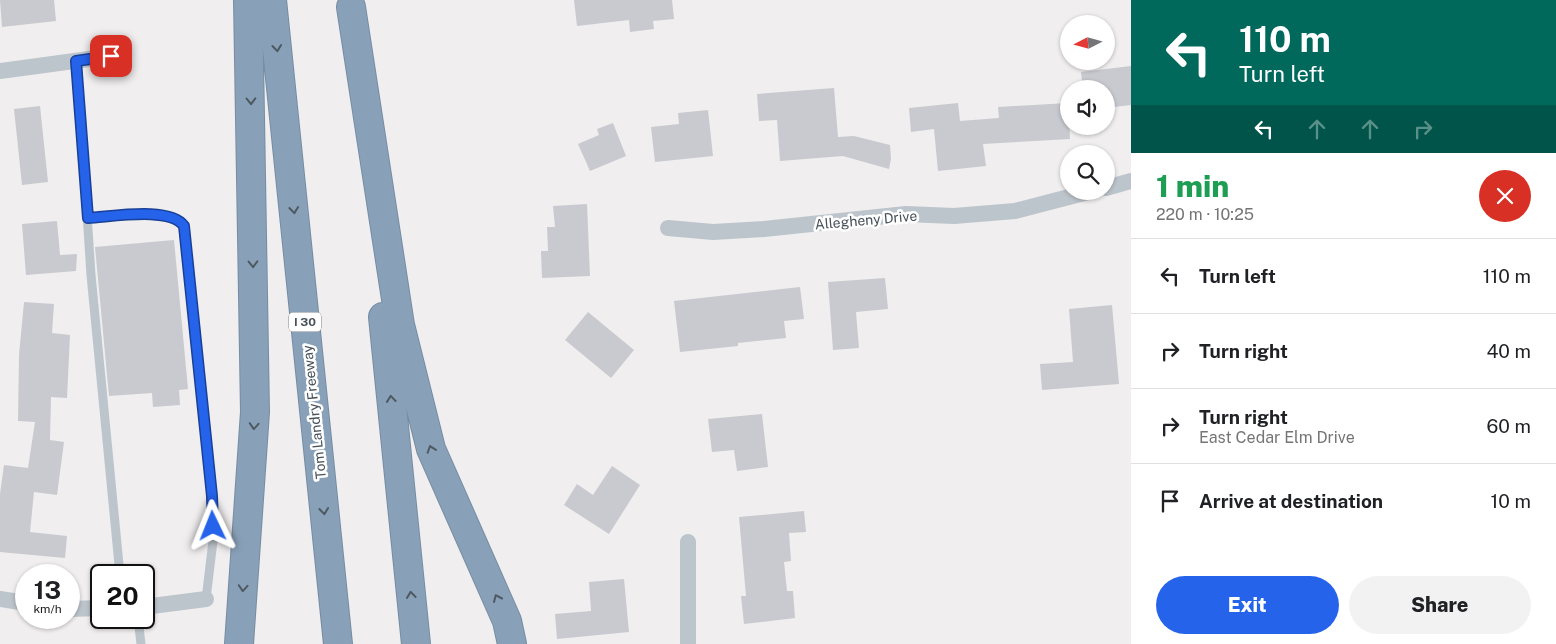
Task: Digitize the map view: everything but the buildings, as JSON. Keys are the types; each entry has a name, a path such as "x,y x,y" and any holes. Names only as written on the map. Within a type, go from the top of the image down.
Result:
{"highway":[{"path":"240,644 254,412 248,0"},
{"name":"Tom Landry Freeway","path":"272,0 338,644"},
{"path":"351,4 416,644"},
{"path":"351,4 400,326 431,449 507,621 512,644"}],"street":[{"path":"0,70 111,56"},
{"path":"1115,186 1131,182"},
{"name":"Allegheny Drive","path":"668,228 713,232 764,229 906,214 954,216 1015,211 1060,199"},
{"path":"688,542 688,644"},
{"path":"0,599 15,601"},
{"path":"155,606 206,599"}],"lane":[{"path":"76,61 100,370 119,564"},
{"path":"88,218 129,215 171,216 180,220 184,226 212,496 213,541 206,599"},
{"path":"139,629 141,644"}],"route":[{"path":"111,56 76,61 88,218 129,215 171,216 180,220 184,226 212,496 213,526"}]}
